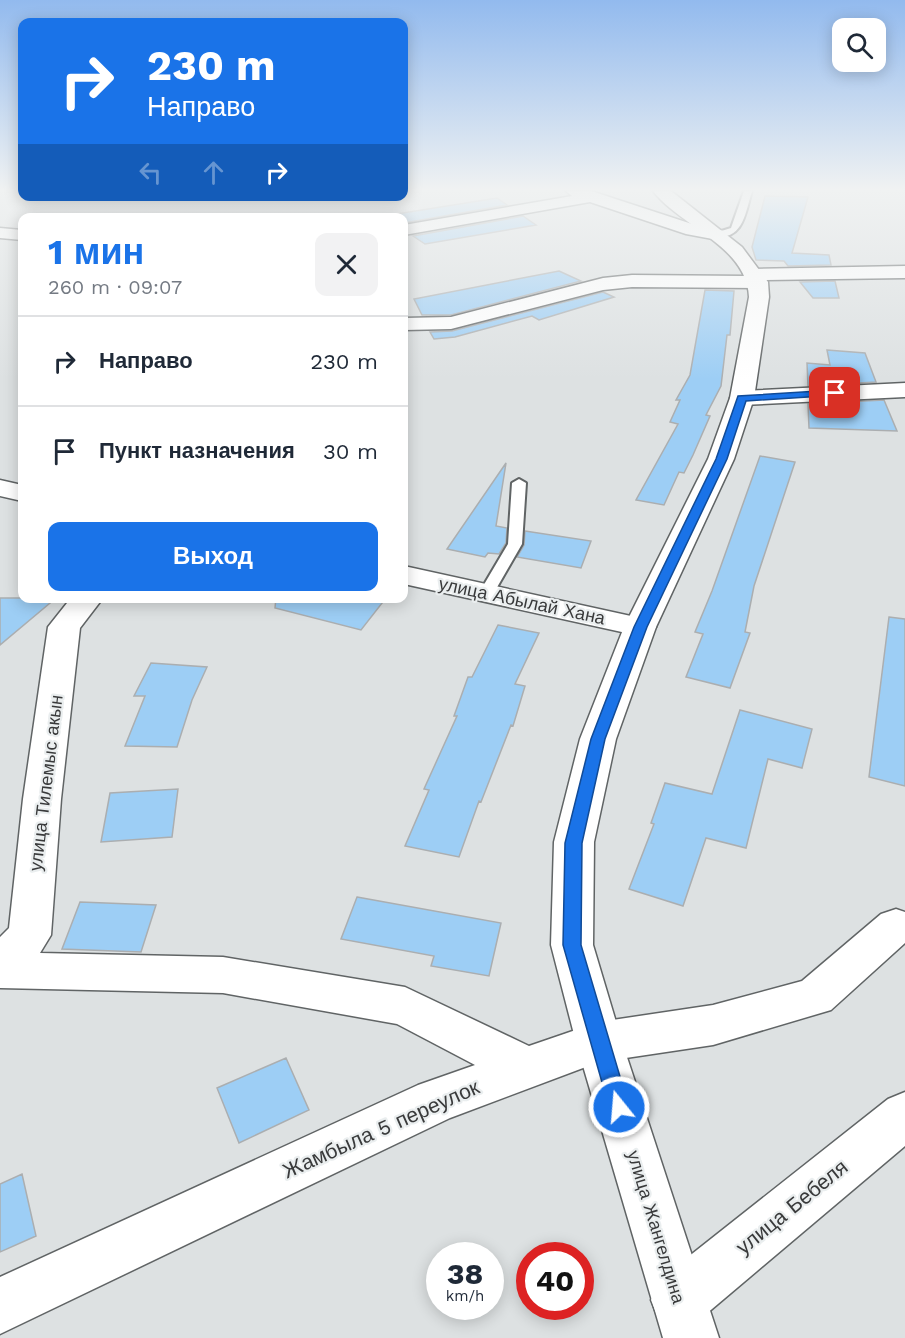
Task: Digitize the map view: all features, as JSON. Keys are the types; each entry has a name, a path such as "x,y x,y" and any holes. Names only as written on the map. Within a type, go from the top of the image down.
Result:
{"street":[{"path":"738,253 756,279"},
{"path":"408,324 451,323 603,284 632,281 756,279 905,272"},
{"name":"улица Жангелдина","path":"685,1319 599,1042 572,945 574,843 598,739 640,627 721,459 742,398 759,297 756,279"},
{"path":"742,398 905,390"},
{"path":"0,488 18,492"},
{"name":"улица Абылай Хана","path":"408,576 640,627"},
{"name":"улица Тилемыс акын","path":"0,964 30,934 42,799 64,627 84,603"},
{"name":"Жамбыла 5 переулок","path":"0,1306 435,1101 599,1042 713,1025 815,997 896,926"},
{"path":"0,970 223,975 405,1006 527,1068"},
{"name":"улица Бебеля","path":"685,1319 905,1115"}],"lane":[{"path":"487,593 515,544 519,483"}],"building":[{"path":"754,253 829,255 831,265 788,266 784,261 756,260"},
{"path":"559,271 581,281 451,315 422,315 414,299"},
{"path":"835,281 839,298 813,298 800,282"},
{"path":"705,290 734,291 730,335 727,335 721,386 706,415 710,416 693,455 684,473 679,472 664,505 636,500 678,424 670,422 680,400 676,400 690,375"},
{"path":"603,292 614,297 539,320 532,316 455,337 434,339 430,332 452,331"},
{"path":"827,350 865,353 876,382 808,386 807,363 830,365"},
{"path":"884,400 897,431 809,428 808,404"},
{"path":"760,456 795,462 754,586 745,632 750,633 730,688 686,677 703,634 695,632"},
{"path":"506,463 496,526 507,528 506,543 499,554 488,553 485,557 447,549"},
{"path":"525,531 591,541 581,568 517,557 524,545"},
{"path":"0,598 18,598 18,603 50,603 0,645"},
{"path":"276,603 382,603 361,630 275,608"},
{"path":"889,617 905,619 905,786 869,777"},
{"path":"498,625 539,633 515,684 525,686 513,726 511,725 481,802 479,801 459,857 405,846 429,790 424,789 457,716 454,716 468,677 472,677"},
{"path":"151,663 207,667 192,700 177,747 125,746 145,696 134,696"},
{"path":"740,710 812,729 802,768 768,759 746,848 706,838 683,906 629,889 654,824 651,823 665,783 712,794"},
{"path":"178,789 172,837 101,842 110,793"},
{"path":"357,897 501,923 489,976 431,966 434,956 341,939"},
{"path":"80,902 156,905 141,952 62,949"},
{"path":"286,1058 309,1110 239,1143 217,1088"},
{"path":"22,1174 36,1236 0,1252 0,1184"}],"route":[{"path":"619,1107 572,945 574,843 598,739 640,627 721,459 742,398 835,393"}]}
